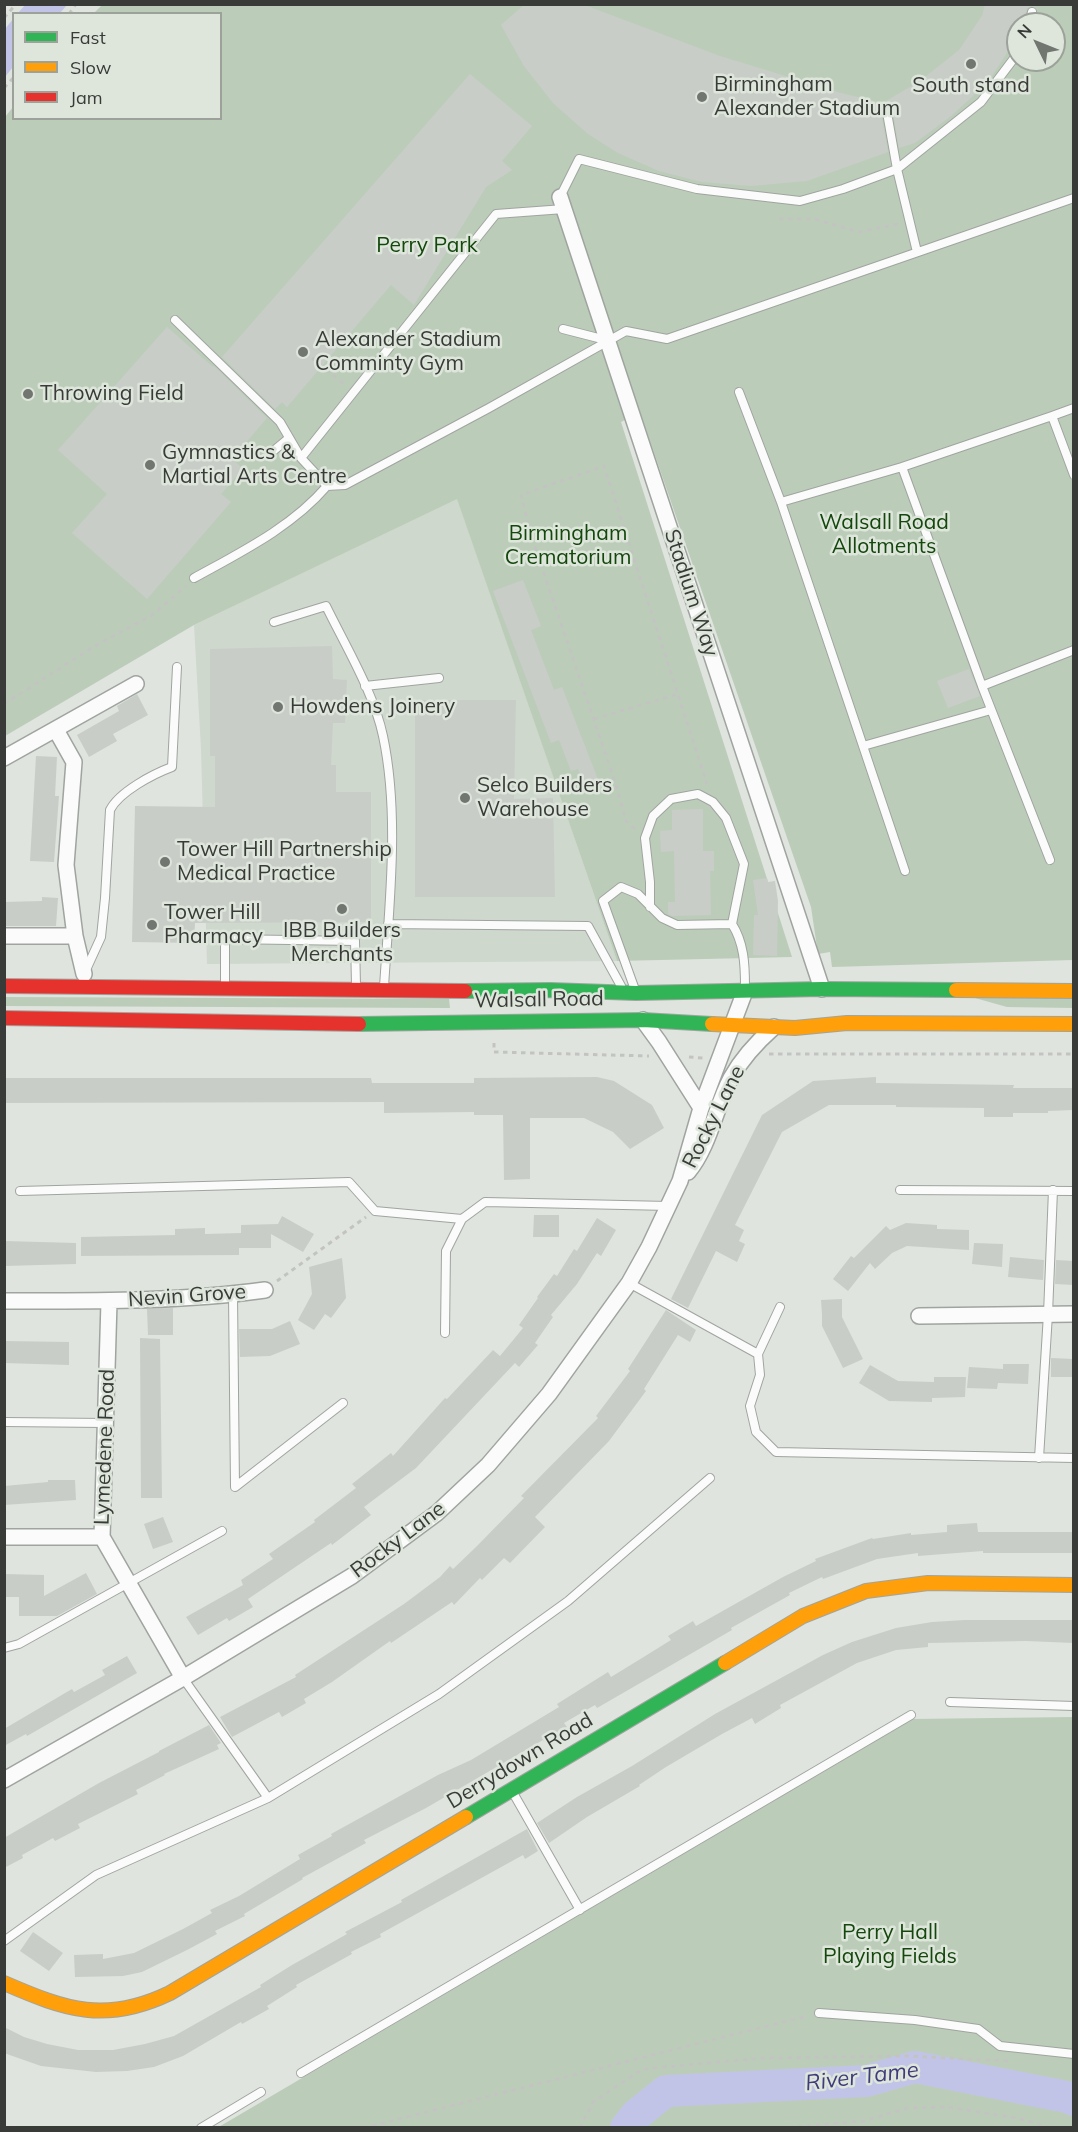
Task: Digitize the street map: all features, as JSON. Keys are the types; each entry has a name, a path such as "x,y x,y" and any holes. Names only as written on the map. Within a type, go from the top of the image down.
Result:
{"main road":[{"name":"Walsall Road","path":"4,986 82,981 225,989 356,991 630,993 822,989 1074,991"},
{"path":"822,989 831,1010 847,1023"},
{"name":"Walsall Road","path":"4,1018 364,1024 643,1020 774,1027 847,1023 1074,1024"},
{"name":"Derrydown Road","path":"4,1983 43,2000 93,2011 117,2011 147,2004 180,1988 803,1616 866,1591 928,1583 1074,1585"}],"street":[{"name":"Stadium Way","path":"562,203 822,989"},
{"path":"4,758 136,684"},
{"path":"56,730 74,762 66,865 82,981"},
{"path":"4,936 75,936"},
{"name":"Rocky Lane","path":"4,1780 183,1678 352,1576 436,1513 488,1465 549,1394 629,1283 650,1247 680,1181 701,1108 745,991"},
{"name":"Rocky Lane","path":"643,1020 660,1042 701,1108"},
{"name":"Rocky Lane","path":"680,1181 694,1165 731,1078 757,1042 774,1027"},
{"name":"Nevin Grove","path":"4,1301 109,1302 265,1290"},
{"name":"Lymedene Road","path":"109,1302 102,1537 183,1678"},
{"path":"919,1316 1074,1314"},
{"path":"4,1537 102,1537"}],"lane":[{"path":"301,458 496,214 562,203 579,159 696,189 800,201 843,189 897,169 981,102 1006,69"},
{"path":"886,107 916,252"},
{"path":"195,577 277,530 312,504 327,486 345,485 626,331 667,339 1074,198"},
{"path":"175,320 280,422 301,458 327,486"},
{"path":"563,329 608,340"},
{"path":"739,392 781,502 905,871"},
{"path":"781,502 902,467 1074,408"},
{"path":"1052,416 1074,475"},
{"path":"272,452 289,438"},
{"path":"902,467 991,710 1050,860"},
{"path":"274,622 326,606 365,686 383,734 393,847 384,991"},
{"path":"982,686 1074,650"},
{"path":"82,981 101,937 110,810 122,794 160,771 172,767 177,667"},
{"path":"365,686 439,678"},
{"path":"863,747 991,710"},
{"path":"650,907 650,882 645,838 653,816 671,799 698,794 712,802 726,818 744,864 732,924 739,935 745,966 745,991"},
{"path":"630,993 603,901 621,887 638,894 662,918 677,925 732,924"},
{"path":"388,924 588,926 630,993"},
{"path":"225,989 225,939 356,941 356,991"},
{"path":"20,1191 349,1182 375,1211 462,1219"},
{"path":"900,1190 1074,1191"},
{"path":"1039,1458 1053,1190"},
{"path":"445,1333 446,1251 462,1219 485,1202 669,1206"},
{"path":"629,1283 758,1354"},
{"path":"233,1294 235,1487 343,1403"},
{"path":"780,1306 758,1354 760,1375 750,1406 756,1432 776,1452 1074,1458"},
{"path":"4,1422 105,1423"},
{"path":"4,1941 96,1875 268,1798 439,1694 568,1602 710,1478"},
{"path":"4,1648 19,1644 222,1531"},
{"path":"183,1678 268,1798"},
{"path":"950,1701 1074,1706"},
{"path":"301,2073 911,1715"},
{"path":"511,1790 580,1910"},
{"path":"819,2013 915,2020 978,2029 1000,2046 1074,2054"},
{"path":"201,2127 261,2092"}],"path":[{"path":"4,18 16,4"},
{"path":"779,219 814,219 859,232 886,228 909,221"},
{"path":"312,358 354,391"},
{"path":"645,838 626,821 594,718 531,535 521,495 604,466 712,802"},
{"path":"4,704 98,644 151,616 195,577"},
{"path":"594,718 678,693"},
{"path":"265,1290 375,1211"},
{"path":"363,2127 819,2013"},
{"path":"580,2127 593,2102 643,2068 763,2058 907,2056 997,2062 1018,2060"},
{"path":"780,2127 864,2121 908,2108 947,2107 1017,2118 1052,2127"}],"shaded area":[{"path":"457,498 617,961 207,964 201,749 194,625"}],"green space":[{"name":"Perry Park","path":"102,5 1073,5 1073,960 832,967 830,952 818,954 811,907 640,412 621,422 792,957 617,961 457,499 194,625 5,736 5,117 12,108 12,120 222,120 222,12 95,12"},
{"path":"4,997 449,999 450,1008 5,1006"},
{"path":"975,998 1073,998 1073,1008 1007,1007"},
{"name":"Perry Hall Playing Fields","path":"1073,1717 1073,2127 217,2128 913,1719"}],"water":[{"path":"26,4 67,4 61,12 19,12"},
{"path":"12,20 12,68 5,77 5,29"}],"building":[{"name":"Birmingham Alexander Stadium","path":"525,4 582,4 720,56 841,93 882,103 880,108 888,152 807,181 751,186 702,182 659,171 618,153 588,134 553,103 524,66 501,25"},
{"name":"Birmingham Alexander Stadium","path":"985,4 1037,4 1035,7 1027,8 1026,12 1006,12 1006,54 988,82 951,116 915,143 899,148 892,106 886,101 920,81 959,50 982,16"},
{"path":"470,74 532,126 502,161 512,170 486,187 414,305 391,285 287,407 282,402 275,409 222,357"},
{"name":"Gymnastics & Martial Arts Centre","path":"167,327 214,366 267,418 232,459 243,469 221,494 231,502 147,599 72,533 107,494 58,450"},
{"path":"523,580 541,626 531,630 554,690 562,687 601,787 587,793 578,769 571,771 559,740 551,743 493,591"},
{"path":"332,646 333,679 347,680 345,723 333,723 331,765 336,765 336,792 371,792 371,922 195,923 194,943 132,942 135,806 215,807 215,756 210,756 210,649"},
{"path":"969,669 980,696 948,708 937,681"},
{"path":"137,694 148,715 113,734 117,741 89,757 77,735 119,711 117,706"},
{"name":"Selco Builders Warehouse","path":"415,700 516,700 514,799 553,798 555,897 415,897"},
{"path":"36,756 57,757 55,796 59,796 54,862 30,861"},
{"path":"703,809 703,851 714,851 714,871 710,871 711,915 672,916 668,914 668,902 675,902 674,851 661,852 660,831 672,830 672,810"},
{"path":"767,878 768,882 775,881 778,901 777,956 753,955 754,915 758,915 753,880"},
{"path":"42,897 58,898 56,926 4,926 4,902 42,901"},
{"path":"597,1077 614,1081 652,1105 664,1128 630,1149 613,1132 584,1118 530,1118 530,1179 504,1180 503,1115 474,1115 474,1112 384,1113 384,1102 4,1103 4,1078 371,1078 372,1083 474,1083 474,1078"},
{"path":"876,1077 876,1083 1074,1088 1074,1110 1013,1113 1013,1117 984,1117 984,1108 829,1105 782,1132 735,1225 744,1230 739,1241 745,1244 737,1262 716,1251 688,1308 671,1299 762,1115 813,1081"},
{"path":"534,1215 559,1215 559,1237 533,1237"},
{"path":"282,1216 314,1234 303,1252 271,1234 271,1248 239,1248 239,1255 81,1256 81,1237 175,1235 175,1229 205,1228 205,1234 241,1233 241,1225 278,1224"},
{"path":"597,1218 616,1230 601,1256 597,1253 577,1284 551,1315 553,1317 535,1343 538,1345 519,1367 515,1363 416,1468 364,1507 371,1515 332,1545 331,1543 248,1599 253,1607 229,1621 227,1618 198,1635 186,1617 243,1585 241,1580 273,1559 269,1554 315,1522 314,1520 356,1488 352,1484 391,1453 393,1456 445,1398 447,1399 493,1350 500,1356 523,1328 519,1325 537,1297 554,1274 557,1276 574,1249 577,1251"},
{"path":"906,1223 937,1225 937,1229 969,1230 969,1250 907,1246 892,1253 875,1269 870,1263 848,1291 833,1279 851,1256 854,1258 886,1226 890,1230"},
{"path":"4,1241 76,1243 76,1264 4,1266"},
{"path":"974,1243 1003,1244 1002,1267 972,1264"},
{"path":"1010,1257 1044,1260 1043,1280 1008,1277"},
{"path":"342,1258 346,1298 331,1318 325,1314 314,1330 298,1320 312,1294 309,1267"},
{"path":"1056,1260 1074,1261 1074,1285 1055,1284"},
{"path":"842,1299 842,1317 863,1359 843,1368 822,1326 821,1300"},
{"path":"173,1308 173,1335 148,1335 147,1309"},
{"path":"666,1310 696,1330 690,1342 678,1335 644,1389 646,1391 609,1441 535,1517 545,1527 510,1563 504,1558 482,1580 480,1578 454,1605 452,1602 391,1643 390,1641 304,1699 306,1703 282,1717 279,1712 232,1737 220,1717 296,1677 295,1675 404,1604 440,1577 450,1566 453,1569 476,1547 524,1498 521,1496 598,1418 596,1416 630,1371 628,1369"},
{"path":"290,1321 300,1344 270,1356 240,1357 239,1329 272,1329"},
{"path":"140,1338 160,1339 162,1498 141,1498"},
{"path":"4,1341 69,1342 69,1365 4,1363"},
{"path":"1051,1358 1074,1359 1074,1377 1051,1377"},
{"path":"1003,1364 1029,1364 1028,1384 998,1383 997,1389 967,1388 969,1367 1003,1369"},
{"path":"870,1365 898,1381 934,1382 934,1377 966,1377 965,1397 932,1398 932,1402 889,1401 859,1383"},
{"path":"48,1480 75,1480 76,1500 4,1505 4,1486 48,1482"},
{"path":"163,1517 173,1542 153,1549 144,1524"},
{"path":"977,1523 978,1532 1074,1532 1074,1553 983,1553 983,1551 918,1556 918,1553 877,1559 823,1579 822,1577 789,1593 790,1595 731,1628 732,1630 597,1708 595,1705 564,1723 567,1727 544,1742 543,1740 426,1808 364,1840 366,1843 302,1878 244,1914 245,1916 215,1931 217,1934 142,1972 123,1976 75,1977 74,1955 103,1954 103,1959 134,1953 183,1929 212,1913 210,1910 239,1896 300,1859 298,1855 332,1836 331,1834 438,1775 471,1760 559,1707 557,1704 608,1672 611,1677 671,1640 668,1636 693,1621 696,1626 816,1561 815,1559 872,1538 911,1533 911,1535 947,1532 947,1525"},
{"path":"86,1573 97,1594 57,1616 19,1616 19,1597 4,1597 4,1574 44,1575 44,1596"},
{"path":"1074,1620 1074,1643 1026,1641 928,1643 928,1647 896,1650 857,1663 780,1705 781,1708 755,1724 752,1718 722,1734 666,1767 549,1843 537,1823 715,1714 823,1655 852,1642 896,1628 932,1622"},
{"path":"127,1656 137,1673 27,1736 26,1734 4,1746 4,1729 72,1689 74,1692 105,1675 102,1670"},
{"path":"209,1725 221,1743 217,1745 219,1749 164,1774 136,1790 138,1794 78,1824 80,1828 55,1841 53,1838 4,1868 4,1838 99,1783"},
{"path":"527,1829 538,1851 525,1859 523,1855 380,1934 381,1937 296,1985 297,1987 267,2006 269,2009 242,2024 241,2022 183,2056 154,2067 96,2072 41,2066 4,2053 4,2027 24,2037 78,2050 113,2050 174,2036 261,1987 260,1985 292,1965 347,1934 345,1932 402,1902 401,1900"},
{"path":"33,1932 63,1953 49,1971 20,1951"}],"waterway":[{"name":"River Tame","path":"626,2128 636,2115 666,2091 866,2081 915,2067 1074,2100"}],"traffic: fast":[{"path":"465,991 550,990 636,993 822,989 956,990"},
{"path":"359,1024 643,1020 712,1024"},
{"path":"466,1817 725,1663"}],"traffic: slow":[{"path":"956,990 1074,991"},
{"path":"712,1024 795,1028 847,1023 1074,1024"},
{"path":"725,1663 803,1616 866,1591 928,1583 1074,1585"},
{"path":"4,1983 47,2000 86,2010 106,2011 147,2003 170,1993 466,1817"}],"traffic: jam":[{"path":"4,986 465,991"},
{"path":"4,1018 359,1024"}],"place":[{"name":"South stand","path":"971,64"},
{"name":"Birmingham Alexander Stadium","path":"702,97"},
{"name":"Alexander Stadium Comminty Gym","path":"303,352"},
{"name":"Throwing Field","path":"28,394"},
{"name":"Gymnastics & Martial Arts Centre","path":"150,465"},
{"name":"Howdens Joinery","path":"278,707"},
{"name":"Selco Builders Warehouse","path":"465,798"},
{"name":"Tower Hill Partnership Medical Practice","path":"165,862"},
{"name":"IBB Builders Merchants","path":"342,909"},
{"name":"Tower Hill Pharmacy","path":"152,925"}],"park label":[{"name":"Walsall Road Allotments","path":"884,535"},
{"name":"Birmingham Crematorium","path":"568,546"}]}
